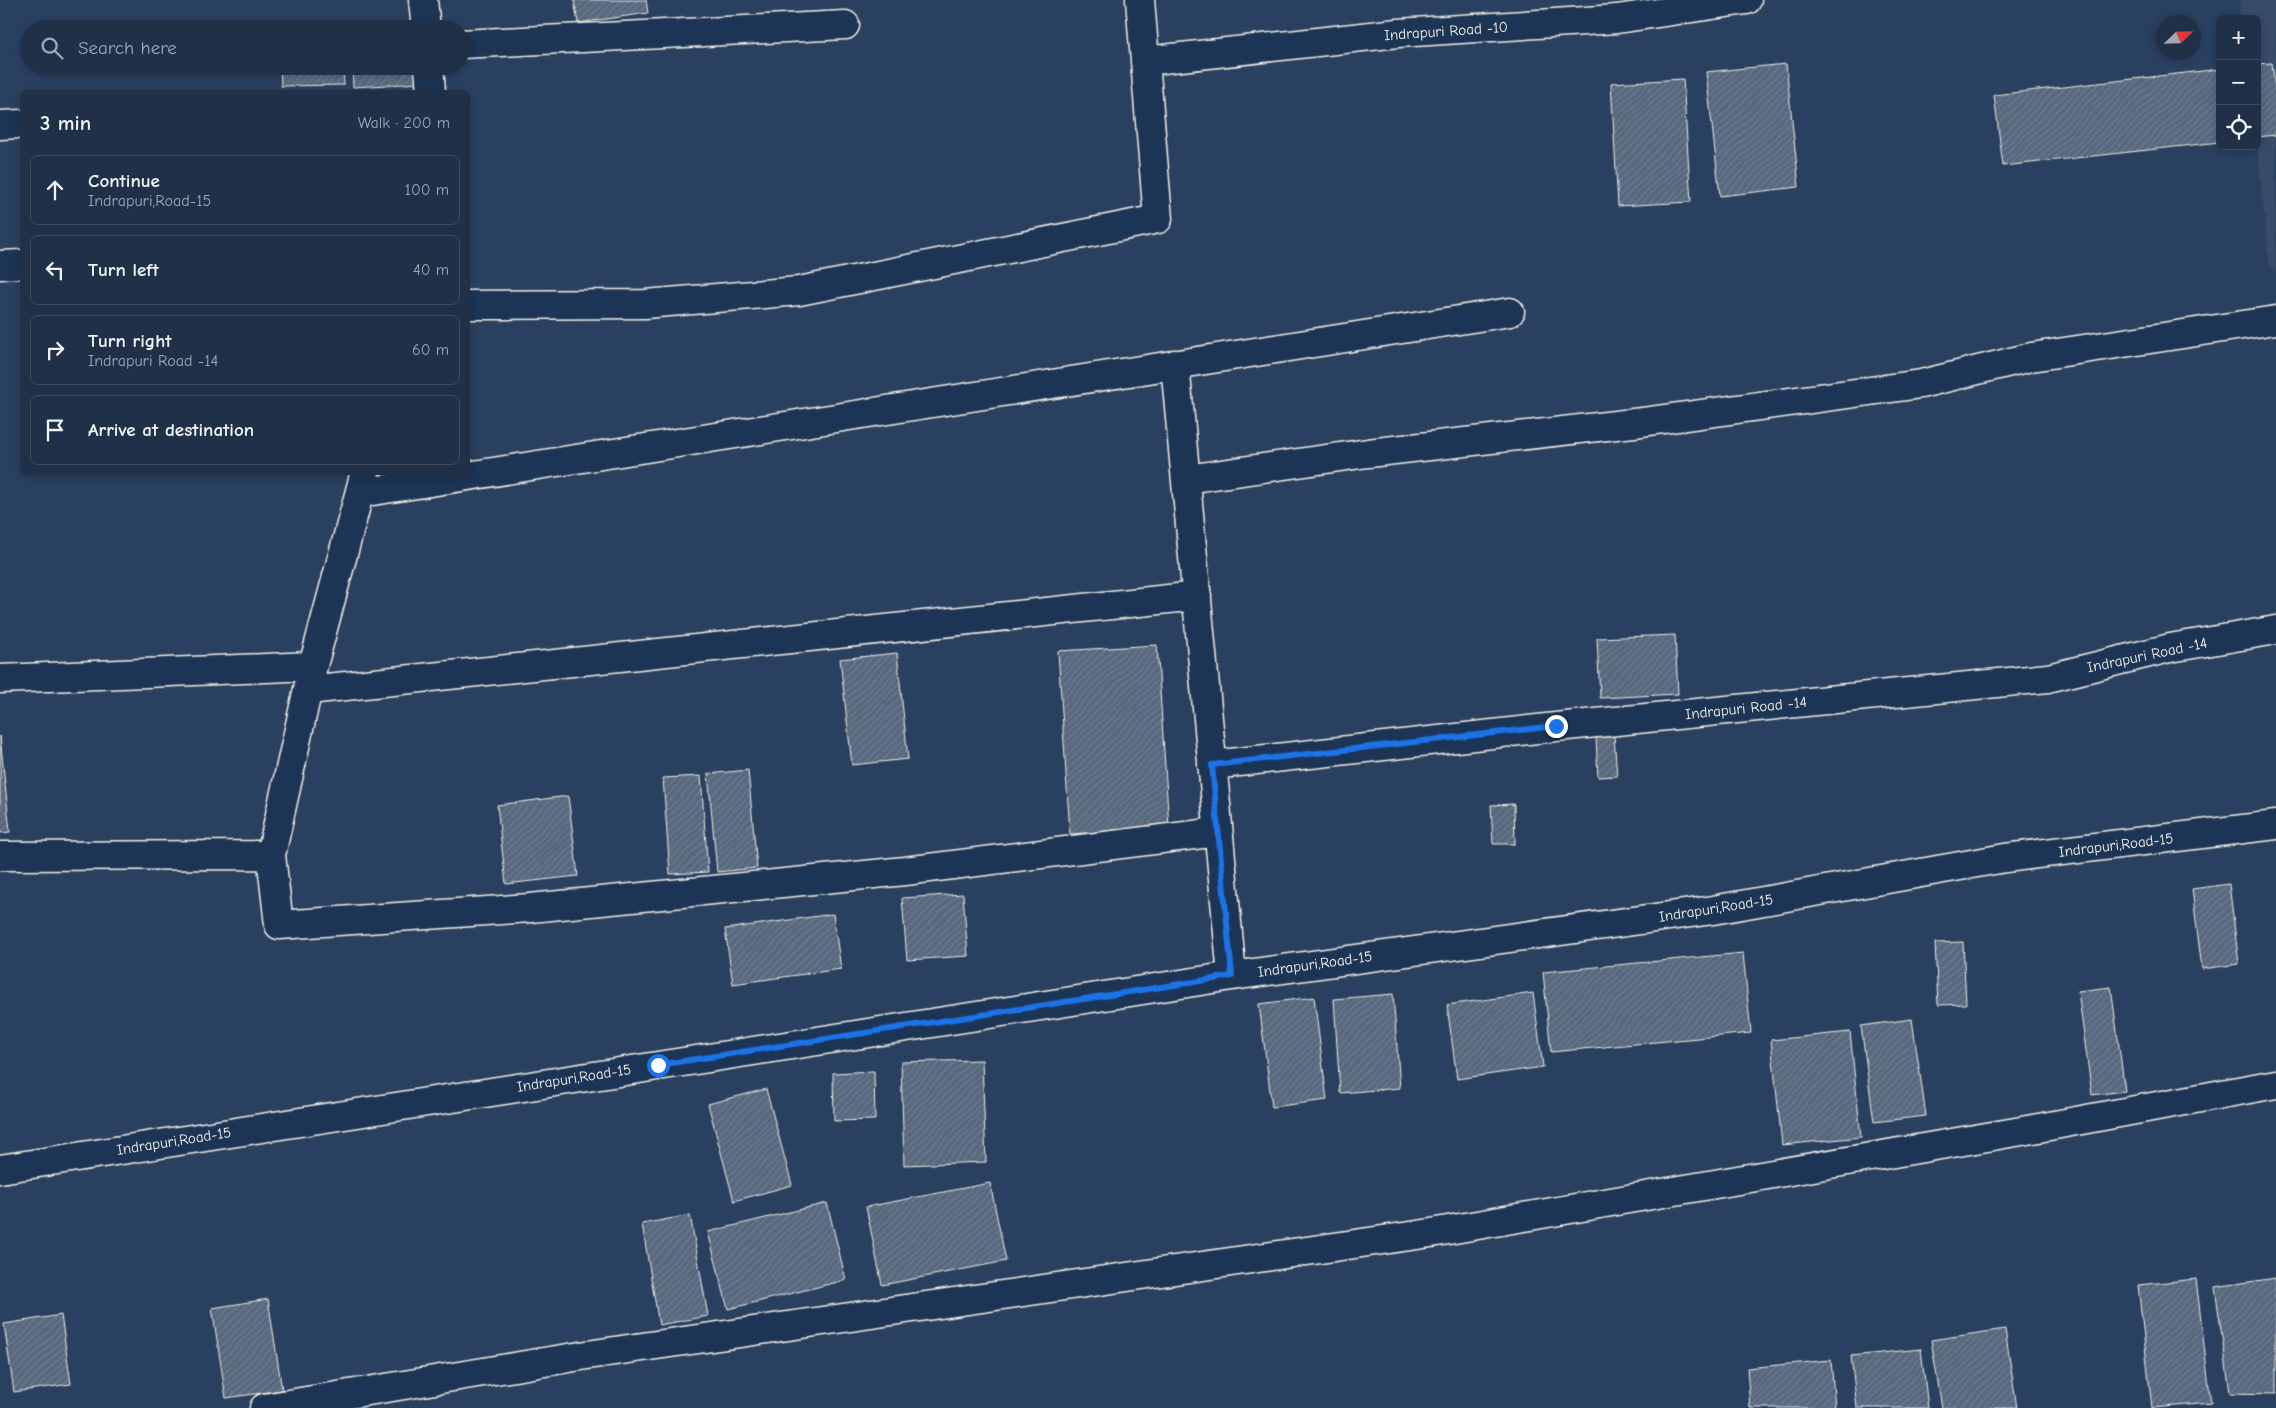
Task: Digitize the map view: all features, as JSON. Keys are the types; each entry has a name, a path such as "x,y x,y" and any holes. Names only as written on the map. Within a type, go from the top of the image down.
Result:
{"street":[{"path":"423,0 425,20"},
{"path":"470,305 644,304 799,291 1158,220 1140,0"},
{"name":"Indrapuri Road -10","path":"1145,61 1398,33 1617,19 1747,0"},
{"path":"470,44 844,25"},
{"path":"430,75 431,90"},
{"path":"0,125 20,124"},
{"path":"0,265 20,264"},
{"path":"470,467 1175,364 1510,312"},
{"path":"1186,479 1368,453 1642,422 1921,384 1944,380 1993,365 2031,357 2276,320"},
{"path":"1175,364 1232,976"},
{"path":"417,475 362,483 311,678 270,855 279,925 530,908 895,872 1218,832"},
{"path":"0,679 311,678 1197,596"},
{"name":"Indrapuri Road -14","path":"1212,765 1556,726 2048,678 2170,648 2276,630"},
{"name":"Indrapuri,Road-15","path":"0,1169 1232,976 1713,910 2005,858 2276,826"},
{"path":"0,856 270,855"},
{"path":"264,1408 587,1355 1431,1233 2023,1131 2276,1084"}],"shaded area":[{"path":"2239,0 2276,0 2276,272 2269,263 2257,150 2261,150 2261,15 2241,15"}],"building":[{"path":"574,0 646,0 648,13 578,23"},
{"path":"2272,63 2276,94 2276,135 2261,137 2261,105 2261,64"},
{"path":"1786,64 1799,187 1720,196 1706,72"},
{"path":"2216,69 2216,142 2003,166 1994,95"},
{"path":"280,75 343,75 344,85 281,86"},
{"path":"352,75 420,75 420,83 353,87"},
{"path":"1683,79 1691,202 1618,206 1611,83"},
{"path":"1675,635 1678,694 1600,698 1597,638"},
{"path":"1157,645 1169,827 1070,834 1058,651"},
{"path":"897,653 908,759 852,765 840,659"},
{"path":"0,736 10,832 0,833"},
{"path":"1614,736 1617,776 1598,777 1596,737"},
{"path":"748,770 757,868 717,872 708,774"},
{"path":"701,776 708,872 670,874 663,778"},
{"path":"568,796 578,876 506,884 497,805"},
{"path":"1514,804 1515,844 1493,844 1491,805"},
{"path":"2229,884 2239,964 2202,969 2192,889"},
{"path":"963,894 968,956 907,960 902,898"},
{"path":"833,914 841,969 733,984 725,929"},
{"path":"1963,942 1966,1004 1938,1005 1935,943"},
{"path":"1743,953 1751,1033 1551,1052 1543,972"},
{"path":"2111,987 2125,1091 2092,1095 2078,991"},
{"path":"1533,993 1543,1067 1457,1079 1447,1005"},
{"path":"1393,994 1400,1088 1340,1093 1334,999"},
{"path":"1314,997 1327,1100 1272,1107 1259,1004"},
{"path":"1912,1019 1926,1116 1874,1122 1861,1026"},
{"path":"1850,1032 1861,1137 1782,1145 1771,1040"},
{"path":"982,1060 986,1162 904,1165 901,1062"},
{"path":"874,1071 875,1120 834,1121 833,1073"},
{"path":"766,1089 792,1185 734,1201 708,1104"},
{"path":"990,1183 1006,1261 882,1285 866,1207"},
{"path":"827,1203 846,1280 728,1309 708,1232"},
{"path":"690,1215 708,1316 659,1325 642,1224"},
{"path":"2276,1278 2276,1394 2230,1393 2215,1287"},
{"path":"2196,1279 2211,1403 2152,1408 2138,1285"},
{"path":"268,1299 282,1390 226,1398 212,1308"},
{"path":"61,1315 71,1384 14,1392 4,1324"},
{"path":"2005,1329 2017,1408 1942,1408 1931,1340"},
{"path":"1921,1349 1928,1408 1857,1408 1851,1356"},
{"path":"1831,1360 1835,1408 1750,1408 1747,1368"}],"route":[{"path":"658,1065 1232,976 1212,765 1556,726"}]}
